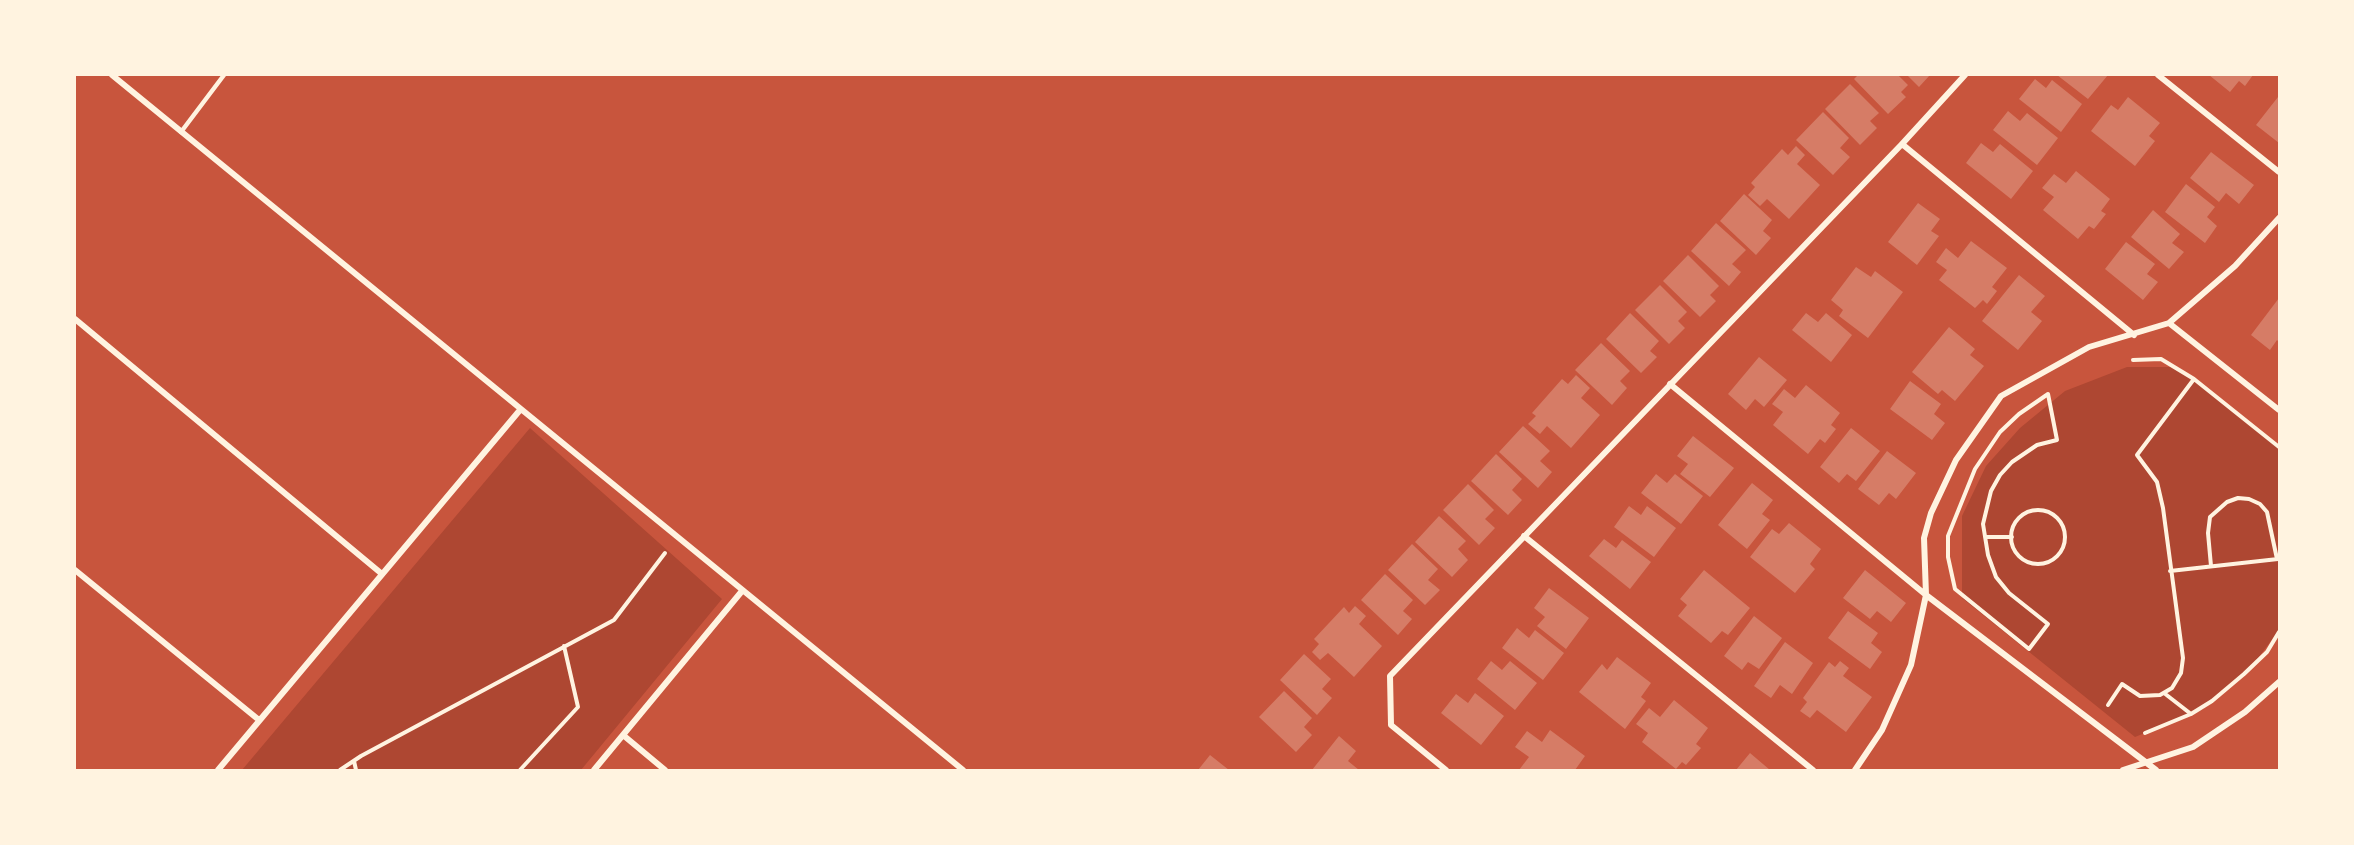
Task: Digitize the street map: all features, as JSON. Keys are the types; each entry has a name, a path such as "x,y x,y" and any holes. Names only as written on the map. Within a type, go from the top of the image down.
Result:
{"street":[{"path":"112,75 676,538 963,770"},
{"path":"1446,770 1391,725 1390,676 1902,144 1965,75"},
{"path":"2158,75 2279,172"},
{"path":"1902,144 2134,335"},
{"path":"1855,770 1882,730 1898,698 1921,631 1926,595 1924,537 1931,513 1956,460 2001,396 2089,347 2169,323 2235,266 2279,219"},
{"path":"75,319 382,574"},
{"path":"2169,323 2279,410"},
{"path":"1670,384 1926,595 2156,770"},
{"path":"218,770 520,410"},
{"path":"1524,536 1813,770"},
{"path":"75,570 259,720"},
{"path":"594,770 742,591"},
{"path":"2123,770 2193,747 2246,712 2279,682"},
{"path":"623,735 665,770"}],"lane":[{"path":"181,132 224,75"}],"path":[{"path":"2125,361 2161,359 2171,362 2279,447"},
{"path":"2104,711 2122,684 2140,696 2164,693 2172,688 2181,673 2183,658 2157,482 2137,455 2194,379"},
{"path":"2048,394 2057,440 2037,445 2012,462 2000,475 1991,491 1983,524 1988,555 1996,577 2009,593 2048,624 2029,649 1955,589 1948,557 1948,536 1975,469 2000,432 2019,414 2054,388"},
{"path":"2170,571 2278,559 2267,512 2249,499 2238,498 2227,502 2210,517 2208,533 2211,566"},
{"path":"2032,510 2040,510 2057,517 2062,524 2064,543 2056,559 2043,565 2036,565 2018,554 2012,544 2012,537 2018,520 2032,510"},
{"path":"1985,537 2012,537"},
{"path":"340,770 614,620 676,538"},
{"path":"2164,693 2191,714 2212,701 2244,674 2267,652 2279,632"},
{"path":"520,770 578,707 564,646"},
{"path":"354,761 356,770"}],"shaded area":[{"path":"2127,367 2178,367 2279,447 2279,630 2250,669 2203,709 2135,737 1962,598 1962,516 1986,466 2020,428 2065,391"},
{"path":"530,428 722,599 581,770 242,770"}],"building":[{"path":"1858,75 1898,75 1908,85 1901,92 1906,97 1888,114 1854,79"},
{"path":"1907,75 1930,75 1919,87"},
{"path":"2057,75 2108,75 2088,99"},
{"path":"2209,75 2253,75 2245,86 2239,81 2230,92"},
{"path":"2035,79 2046,88 2052,80 2082,104 2061,132 2019,99"},
{"path":"1850,84 1879,113 1870,121 1877,128 1860,145 1825,109"},
{"path":"2128,97 2160,123 2149,136 2155,141 2135,166 2091,131 2111,105 2118,110"},
{"path":"2279,98 2279,143 2256,125"},
{"path":"2008,111 2020,121 2027,113 2058,138 2037,165 1993,130"},
{"path":"1823,112 1849,138 1840,148 1850,157 1833,175 1796,140"},
{"path":"1981,143 1993,152 2000,144 2033,171 2011,199 1966,163"},
{"path":"1796,146 1805,155 1797,164 1820,185 1789,219 1767,199 1760,206 1748,195 1755,187 1751,183 1782,149 1788,155"},
{"path":"2211,152 2254,185 2239,204 2226,193 2219,202 2190,178"},
{"path":"2076,171 2110,199 2101,211 2106,214 2094,229 2089,226 2078,239 2043,210 2054,197 2042,188 2054,174 2066,183"},
{"path":"2186,184 2215,207 2207,217 2217,226 2205,243 2165,212"},
{"path":"1744,194 1772,220 1763,231 1771,238 1756,255 1720,221"},
{"path":"1918,203 1940,219 1931,231 1939,236 1917,265 1888,242"},
{"path":"2153,210 2180,234 2172,243 2184,252 2169,269 2131,237"},
{"path":"1716,223 1746,250 1732,264 1741,272 1729,286 1691,251"},
{"path":"1971,241 2007,268 1992,287 1997,291 1987,304 1983,300 1975,308 1939,280 1947,270 1936,262 1946,248 1958,258"},
{"path":"2126,242 2155,264 2147,274 2158,282 2143,300 2105,269"},
{"path":"1688,255 1719,286 1710,295 1716,301 1700,317 1663,281"},
{"path":"1856,267 1871,277 1875,271 1903,292 1868,338 1839,316 1843,310 1831,300"},
{"path":"2019,275 2045,296 2031,312 2042,321 2018,350 1982,321"},
{"path":"1660,285 1687,312 1678,321 1685,328 1669,344 1635,310"},
{"path":"2279,298 2279,342 2277,340 2270,350 2251,335"},
{"path":"1630,313 1659,341 1650,351 1657,357 1641,373 1606,339"},
{"path":"1806,313 1818,322 1826,313 1852,335 1831,362 1792,330"},
{"path":"1949,327 1975,349 1970,355 1984,366 1955,401 1942,390 1938,394 1912,372"},
{"path":"1601,343 1630,371 1620,381 1627,388 1612,405 1575,370"},
{"path":"1759,357 1787,380 1764,407 1755,399 1746,410 1728,394"},
{"path":"1576,375 1590,388 1581,398 1600,415 1571,448 1547,426 1540,434 1528,424 1536,416 1532,413 1562,379 1568,384"},
{"path":"1910,381 1941,404 1934,414 1945,423 1932,440 1890,409"},
{"path":"1806,385 1840,413 1831,425 1836,429 1825,443 1820,439 1808,454 1773,425 1783,412 1772,404 1784,389 1795,398"},
{"path":"1523,426 1550,451 1540,461 1552,472 1538,488 1499,452"},
{"path":"1851,428 1880,451 1856,481 1847,474 1839,483 1820,467"},
{"path":"1693,436 1734,468 1710,497 1680,474 1688,464 1677,456"},
{"path":"1887,451 1916,473 1896,499 1889,493 1879,505 1858,489"},
{"path":"1496,454 1522,479 1512,490 1522,500 1508,515 1471,481"},
{"path":"1656,474 1667,483 1675,474 1703,496 1681,524 1641,493"},
{"path":"1752,483 1773,500 1762,514 1770,520 1747,549 1718,525"},
{"path":"1468,484 1494,510 1485,519 1495,528 1479,545 1443,510"},
{"path":"1629,506 1641,515 1647,506 1676,528 1654,557 1614,527"},
{"path":"1439,516 1466,541 1458,549 1468,560 1452,577 1415,542"},
{"path":"1789,523 1821,549 1810,564 1815,569 1795,593 1750,557 1772,529 1779,534"},
{"path":"1604,539 1616,548 1622,540 1651,562 1630,589 1589,556"},
{"path":"1412,544 1438,569 1428,580 1440,590 1425,605 1388,570"},
{"path":"1704,570 1750,608 1728,635 1722,631 1711,643 1678,616 1687,605 1680,599"},
{"path":"1865,570 1906,603 1891,622 1877,611 1870,619 1843,598"},
{"path":"1385,574 1413,600 1403,611 1412,619 1398,635 1361,600"},
{"path":"1549,588 1589,618 1566,649 1537,626 1545,617 1534,608"},
{"path":"1355,606 1366,616 1359,624 1382,646 1354,677 1328,653 1320,660 1312,652 1319,644 1314,639 1344,607 1349,613"},
{"path":"1848,611 1878,633 1871,643 1882,652 1870,669 1828,638"},
{"path":"1754,616 1782,638 1759,669 1748,662 1742,670 1724,656"},
{"path":"1517,628 1529,638 1535,630 1564,653 1543,680 1502,648"},
{"path":"1785,642 1813,663 1792,694 1780,685 1771,698 1754,686"},
{"path":"1304,654 1331,679 1322,689 1332,698 1317,715 1280,680"},
{"path":"1617,657 1651,683 1641,697 1646,701 1625,729 1579,692 1602,664 1607,670"},
{"path":"1491,661 1502,670 1510,661 1537,683 1515,710 1477,679"},
{"path":"1840,661 1849,668 1843,676 1872,697 1846,732 1817,710 1810,718 1800,711 1807,702 1803,698 1829,662 1835,667"},
{"path":"1284,691 1312,718 1304,727 1312,735 1296,752 1259,717"},
{"path":"1475,693 1504,716 1481,745 1441,713 1456,694 1468,703"},
{"path":"1674,700 1708,728 1696,744 1701,748 1686,765 1682,762 1676,769 1642,742 1648,733 1636,724 1649,708 1660,717"},
{"path":"1550,730 1585,756 1575,770 1519,770 1529,757 1515,747 1527,731 1542,742"},
{"path":"1339,736 1356,751 1348,761 1359,770 1312,770"},
{"path":"1750,753 1770,770 1736,770"},
{"path":"1210,755 1229,770 1198,770"}]}
